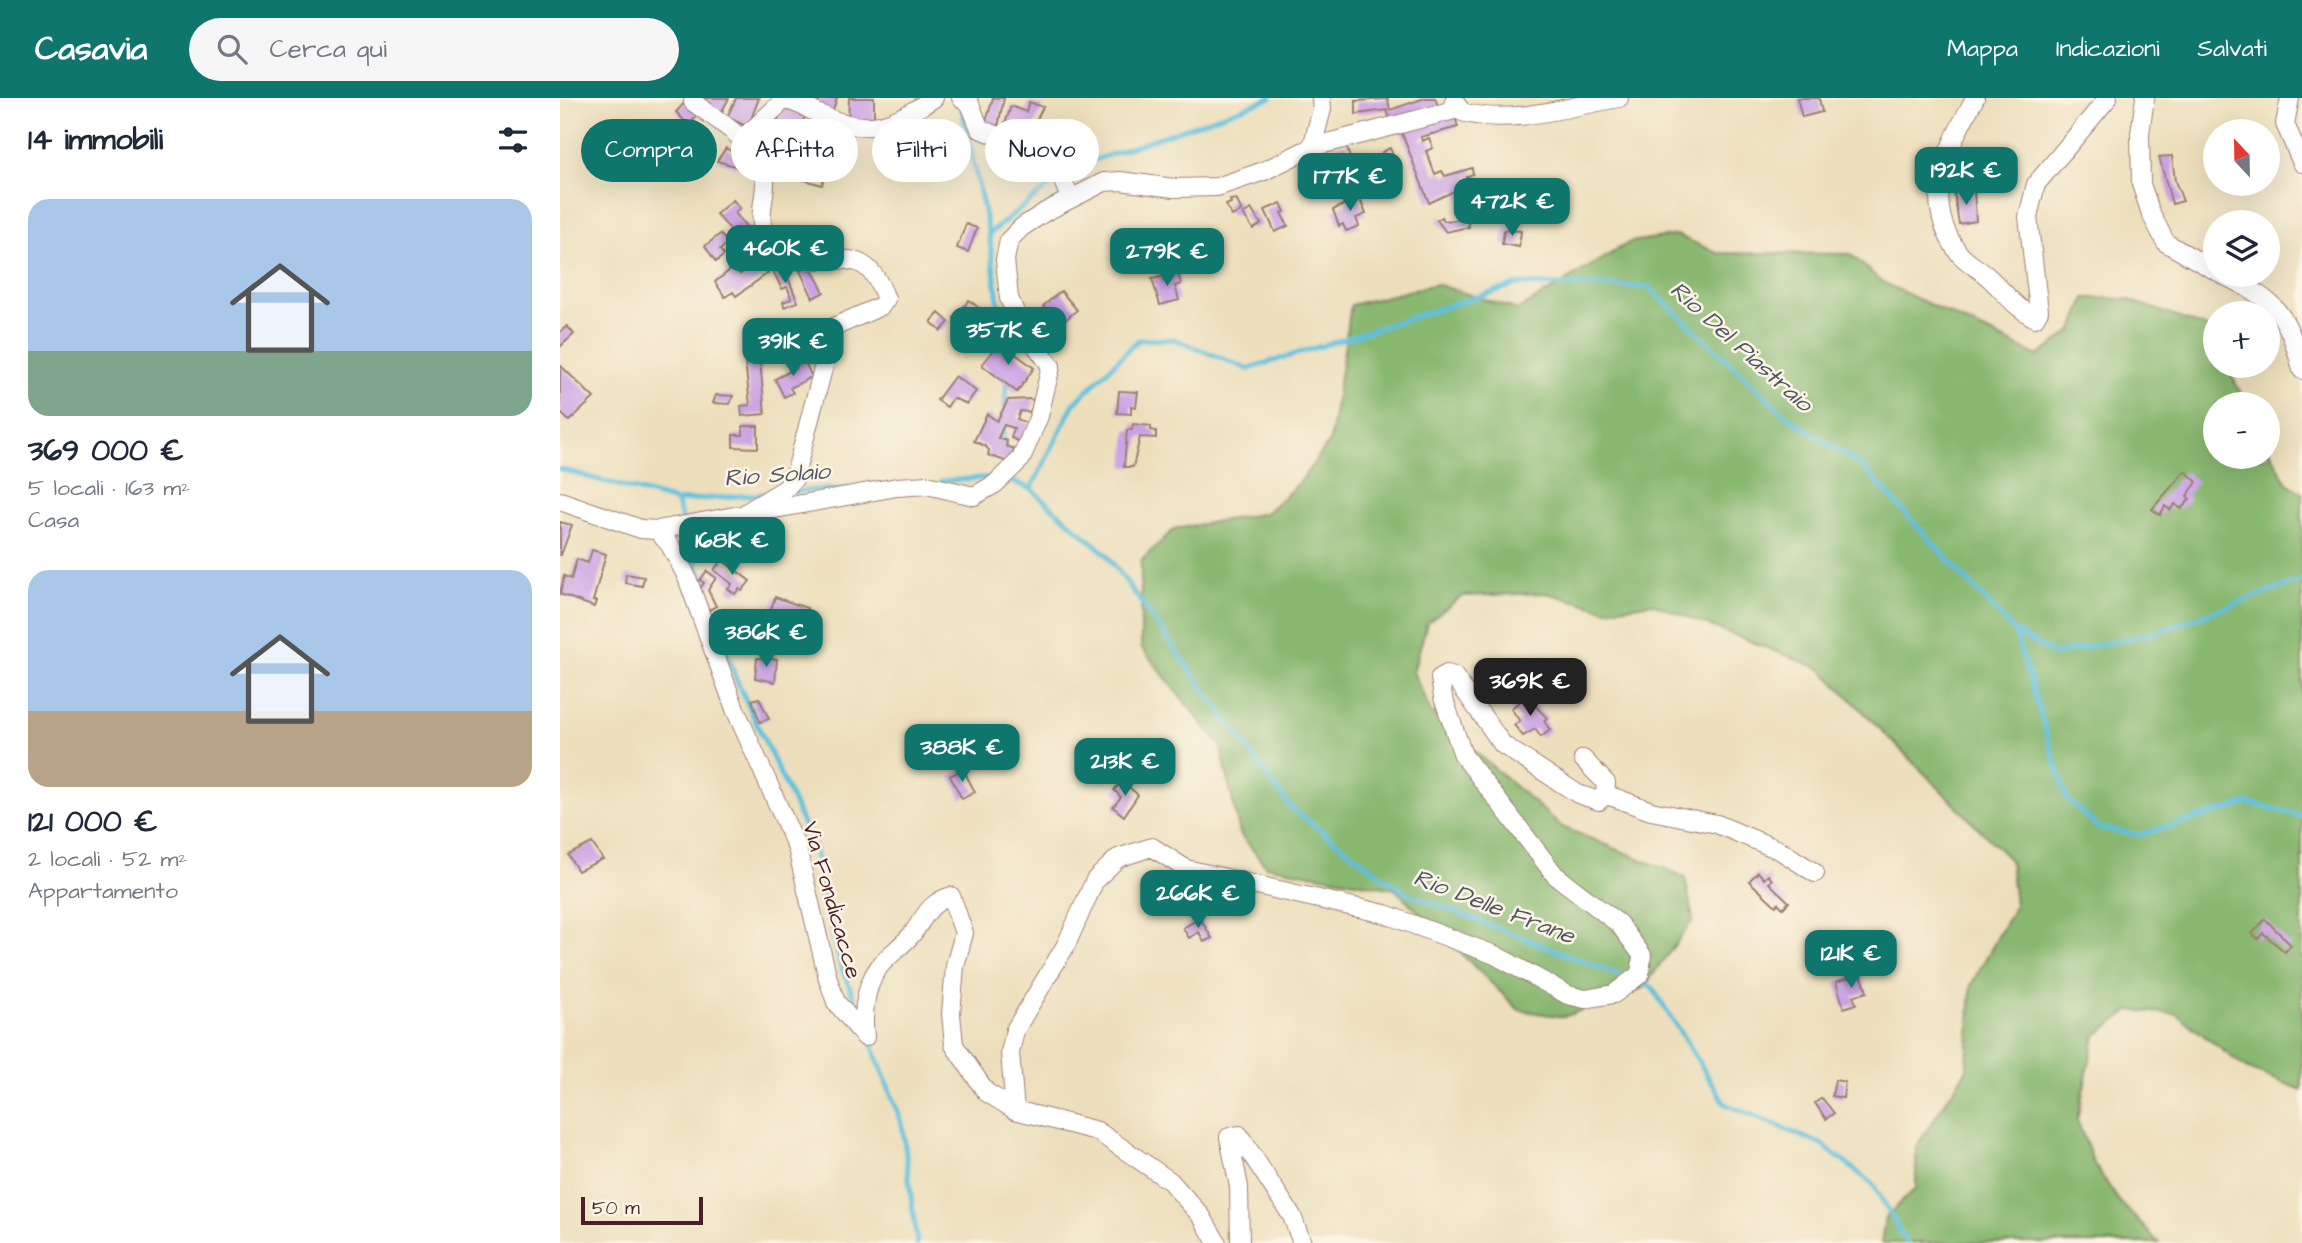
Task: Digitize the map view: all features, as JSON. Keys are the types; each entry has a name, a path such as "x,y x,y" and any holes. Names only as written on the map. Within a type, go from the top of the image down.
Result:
{"street":[{"path":"858,126 884,126 934,98"},
{"path":"961,98 970,104 980,129 1053,156 1070,198"},
{"path":"1312,147 1322,109 1321,98"},
{"path":"560,501 640,529 657,530 897,487 927,485 974,496 995,484 1021,458 1039,416 1051,366 1020,324 1009,299 1005,260 1009,240 1021,227 1070,198 1104,182 1120,181 1174,188 1217,187 1264,171 1312,147 1455,104 1473,116 1513,116 1619,98"},
{"path":"1975,98 1943,166 1937,202 1945,229 1959,254 1987,276 2021,311 2035,318 2039,311 2028,217 2036,184 2108,98"},
{"path":"2145,98 2140,134 2141,184 2151,214 2166,243 2203,264"},
{"path":"2290,98 2285,124 2302,163"},
{"path":"764,119 784,100 829,119"},
{"path":"693,102 731,132"},
{"path":"742,516 785,489 794,479 834,327 881,306 886,299 872,269 857,262 829,258 785,260 775,254 760,218 764,182"},
{"path":"2248,287 2276,307 2291,330 2302,370"},
{"name":"Via Fondicacce","path":"657,530 670,545 686,575 735,709 797,848 836,1002 865,1037 863,1013 870,983 882,962 911,936 936,901 951,896 964,933 956,966 951,1014 954,1045 986,1092 1015,1110 1097,1131 1170,1181 1202,1217 1217,1243"},
{"path":"1015,1110 1010,1053 1016,1030 1066,944 1095,880 1118,858 1152,847 1185,869 1326,899 1396,918 1495,955 1568,995 1585,999 1614,994 1640,974 1642,955 1619,925 1555,875 1463,755 1443,697 1440,678 1447,674 1454,676 1503,745 1578,794 1599,802 1605,794 1606,783 1583,759"},
{"path":"1605,794 1651,811 1717,824 1781,851 1815,873"},
{"path":"1240,1243 1239,1187 1229,1136 1239,1135 1292,1216 1303,1243"}],"green space":[{"path":"1677,235 1717,253 1850,254 1882,282 2038,356 2073,330 2085,298 2127,299 2203,326 2203,378 2233,378 2240,392 2203,392 2203,469 2279,469 2286,482 2302,493 2302,1090 2246,1068 2176,1014 2130,1010 2095,1036 2077,1120 2094,1164 2119,1201 2159,1243 1881,1243 1885,1218 1916,1188 1916,1147 1967,1069 1971,985 2015,906 2010,860 1821,669 1652,603 1607,610 1547,593 1462,596 1427,623 1413,672 1431,713 1562,827 1685,877 1693,920 1643,988 1563,1017 1519,1010 1395,889 1266,866 1240,834 1221,747 1141,647 1141,561 1174,529 1266,513 1299,483 1330,441 1351,305 1436,284 1518,310 1630,242"}],"building":[{"path":"695,98 729,98 720,115"},
{"path":"736,98 759,98 751,119 727,117"},
{"path":"837,98 832,113 818,105 820,99"},
{"path":"849,98 874,98 872,125 858,125 858,119 848,119"},
{"path":"993,98 1004,98 1000,119 987,119"},
{"path":"1425,98 1435,98 1439,109 1455,117 1458,127 1421,137 1422,141 1429,138 1433,148 1426,151 1435,174 1442,171 1445,176 1472,168 1473,174 1466,177 1481,210 1466,216 1456,190 1429,203 1401,131 1394,133 1387,110 1356,114 1356,101 1388,99 1390,110"},
{"path":"1797,98 1819,98 1822,112 1802,117"},
{"path":"686,101 700,112 694,119 683,119 676,112"},
{"path":"1029,102 1043,107 1037,119 1007,119 1011,106 1026,112"},
{"path":"784,105 806,114 804,119 779,119"},
{"path":"1346,144 1355,177 1330,183 1322,150"},
{"path":"726,148 731,151 731,165 717,161"},
{"path":"1390,148 1395,161 1386,164 1382,152"},
{"path":"2172,156 2175,181 2183,201 2172,204 2159,157"},
{"path":"1974,190 1976,221 1959,224 1954,193"},
{"path":"1357,192 1366,214 1356,218 1359,226 1346,231 1343,224 1339,226 1333,210 1351,201 1349,196"},
{"path":"1236,199 1242,211 1232,216 1226,205 1231,203 1230,200"},
{"path":"733,200 740,208 735,213 749,230 752,227 769,252 758,262 768,273 736,296 733,292 725,297 715,282 734,267 740,274 750,266 731,247 740,240 716,214"},
{"path":"1281,203 1285,212 1281,213 1288,226 1275,232 1265,210"},
{"path":"1251,209 1261,224 1253,229 1243,214"},
{"path":"1442,217 1444,221 1467,219 1469,227 1446,232 1437,220"},
{"path":"966,224 977,228 968,252 957,248"},
{"path":"1504,230 1521,231 1519,247 1502,244"},
{"path":"720,234 728,243 720,250 724,255 716,262 705,246"},
{"path":"783,266 798,302 784,307 783,302 791,299 789,291 787,287 782,289 773,271"},
{"path":"810,266 824,292 813,298 800,271"},
{"path":"1178,273 1181,284 1175,286 1179,300 1160,305 1152,279"},
{"path":"1061,291 1077,310 1059,325 1043,306"},
{"path":"969,300 1001,326 982,350 961,330 964,326 954,318"},
{"path":"939,313 949,322 941,331 931,322"},
{"path":"809,324 819,325 816,349 811,348 810,354 799,353 801,340 808,340"},
{"path":"567,326 574,334 560,347 560,332"},
{"path":"1000,342 1034,368 1017,392 982,365"},
{"path":"759,351 765,414 742,416 741,406 750,405 744,353"},
{"path":"804,360 812,377 790,388 793,393 784,397 775,379 796,368 794,364"},
{"path":"560,365 594,398 569,421 560,412"},
{"path":"955,376 976,391 967,404 953,398 947,407 937,400"},
{"path":"1119,391 1138,392 1136,407 1131,406 1131,414 1117,413"},
{"path":"716,395 733,396 730,404 713,403"},
{"path":"1008,400 1035,401 1030,412 1020,411 1017,419 1029,424 1022,443 1011,438 1014,428 1004,425 998,438 1007,441 1006,446 1015,449 1008,462 988,455 989,450 985,446 974,441 987,414 997,421"},
{"path":"1133,424 1151,426 1151,430 1156,431 1156,438 1140,437 1133,467 1124,467 1127,430 1132,430"},
{"path":"743,426 758,426 758,448 733,447 733,435 743,435"},
{"path":"2185,471 2197,482 2187,496 2190,499 2181,509 2175,504 2170,510 2165,506 2160,515 2152,509"},
{"path":"560,522 572,525 561,555 560,555"},
{"path":"592,550 606,554 593,601 596,601 594,607 560,594 564,576 571,579 577,559 588,563"},
{"path":"722,560 750,581 742,591 739,589 735,594 728,589 732,584 714,570"},
{"path":"707,571 716,578 708,590 716,606 709,610 699,590 704,583 700,580"},
{"path":"626,574 644,577 642,586 625,583"},
{"path":"775,597 807,608 803,620 797,618 793,629 774,621 766,625"},
{"path":"757,658 777,659 775,682 755,678"},
{"path":"1526,696 1547,718 1544,721 1550,730 1541,737 1535,729 1523,736 1514,725 1520,721 1511,709"},
{"path":"759,698 769,719 760,722 752,700"},
{"path":"963,769 975,792 962,799 950,776"},
{"path":"1122,781 1138,795 1124,816 1113,807 1121,797 1114,790"},
{"path":"592,843 603,859 578,871 568,855"},
{"path":"1758,872 1764,879 1768,875 1772,880 1769,883 1789,902 1783,908 1778,903 1776,906 1749,881"},
{"path":"1200,918 1212,938 1204,942 1199,932 1189,938 1183,928"},
{"path":"2265,919 2291,945 2285,952 2263,933 2258,939 2252,934"},
{"path":"1833,935 1834,938 1841,935 1845,940 1817,952 1814,941"},
{"path":"1861,974 1867,992 1853,996 1856,1004 1844,1008 1836,982"},
{"path":"1835,1080 1845,1082 1843,1098 1832,1096"},
{"path":"1822,1098 1834,1113 1826,1119 1815,1103"}],"waterway":[{"path":"1005,351 989,234 1072,168 1271,98"},
{"path":"961,104 989,234"},
{"name":"Rio Del Piastraio","path":"1031,489 1073,405 1138,340 1174,339 1248,369 1518,284 1649,287 1784,414 1863,467 2015,632 2067,799 2099,828 2139,835 2249,803 2302,816"},
{"path":"1005,410 1007,378"},
{"path":"1003,445 1004,420"},
{"name":"Rio Solaio","path":"560,469 676,501 764,494"},
{"name":"Rio Solaio","path":"941,481 994,477"},
{"name":"Rio Delle Frane","path":"1007,479 1031,489 1106,554 1291,808 1404,892 1627,978"},
{"name":"Rio Solaio","path":"787,492 847,488"},
{"path":"676,501 703,582"},
{"path":"2015,632 2054,654 2154,633 2302,580"},
{"path":"711,604 736,679 814,847 840,963 858,1008"},
{"name":"Rio Delle Frane","path":"1636,981 1652,987 1725,1104 1821,1144 1873,1184 1907,1243"},
{"path":"869,1037 902,1123 917,1243"}]}
